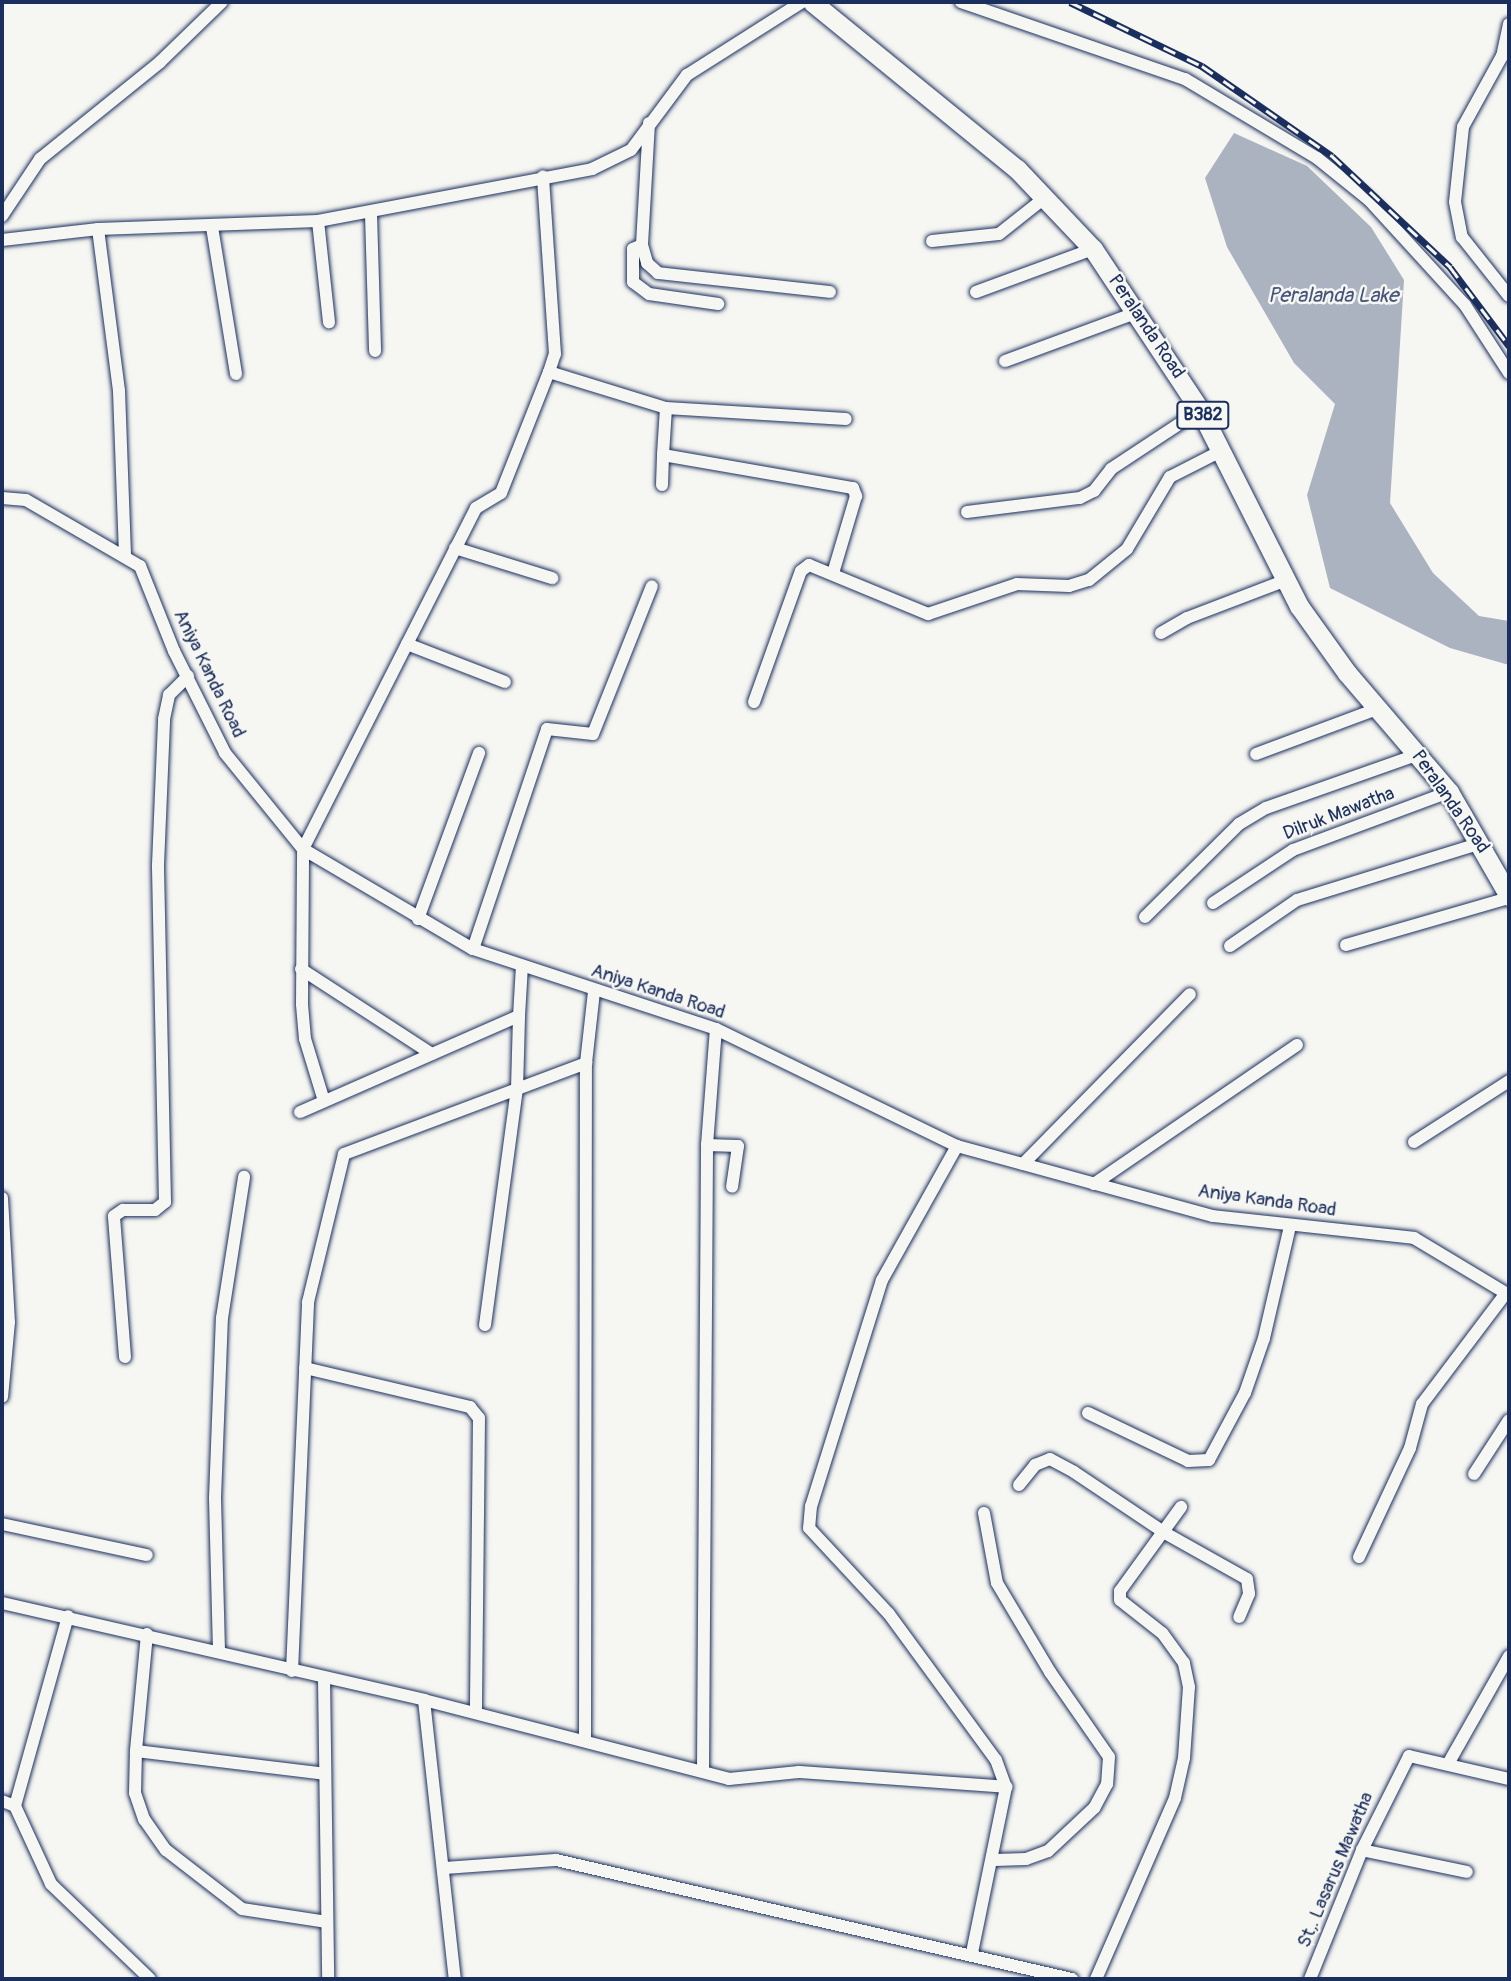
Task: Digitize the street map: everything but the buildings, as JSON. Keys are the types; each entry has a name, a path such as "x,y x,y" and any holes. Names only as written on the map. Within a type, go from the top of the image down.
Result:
{"main road":[{"name":"Peralanda Road","path":"812,2 1047,195 1093,249 1138,312 1200,410 1284,581 1321,639 1449,793 1481,843 1509,897"}],"street":[{"path":"2,216 40,159 160,62 222,2"},
{"path":"2,240 98,229 212,227 318,221 371,214 618,159 687,75 802,2"},
{"path":"961,2 1185,79 1317,158 1369,200 1465,305 1509,373"},
{"path":"1509,24 1502,56 1463,127 1455,202 1462,237 1509,296"},
{"path":"649,121 642,244 647,263 658,273 830,292"},
{"path":"324,1101 305,1039 301,969 303,849 476,508 501,493 549,372 555,354 543,176"},
{"path":"932,241 999,234 1047,195"},
{"path":"371,214 375,351"},
{"path":"318,221 329,322"},
{"path":"212,227 236,374"},
{"path":"98,229 119,391 125,557"},
{"path":"642,244 633,249 633,282 649,294 718,304"},
{"path":"976,292 1093,249"},
{"path":"1005,361 1138,312"},
{"path":"549,372 666,408 846,419"},
{"path":"662,485 666,408"},
{"path":"967,512 1080,498 1094,491 1111,469 1200,410"},
{"path":"754,702 801,571 809,565 928,614 1017,584 1069,586 1089,580 1126,550 1160,486 1184,466 1221,451"},
{"path":"663,455 853,488 856,496 833,573"},
{"name":"Aniya Kanda Road","path":"2,498 26,500 139,566 225,752 303,849 473,949 594,992 716,1029 957,1146 1213,1216 1414,1238 1508,1294"},
{"path":"455,548 552,578"},
{"path":"1161,633 1284,581"},
{"path":"473,949 547,729 593,734 652,586"},
{"path":"407,643 505,682"},
{"path":"125,1357 114,1216 123,1210 155,1210 165,1202 158,865 164,719 169,695 188,676"},
{"path":"1256,754 1377,709"},
{"path":"418,919 479,753"},
{"path":"1145,917 1239,824 1266,808 1419,754"},
{"name":"Dilruk Mawatha","path":"1213,903 1293,850 1449,793"},
{"path":"1230,946 1297,900 1481,843"},
{"path":"1346,945 1509,897"},
{"path":"485,1325 517,1089 522,966"},
{"path":"301,969 432,1054"},
{"path":"585,1739 586,1063 594,992"},
{"path":"1023,1164 1190,994"},
{"path":"300,1112 519,1016"},
{"path":"703,1770 707,1145 716,1029"},
{"path":"1094,1184 1297,1045"},
{"path":"292,1671 308,1302 344,1154 586,1063"},
{"path":"1414,1142 1509,1081"},
{"path":"707,1145 738,1146 732,1187"},
{"path":"957,1146 881,1280 811,1506 809,1528 889,1614 996,1760 1006,1787 995,1860 972,1952"},
{"path":"219,1651 215,1498 222,1318 244,1177"},
{"path":"2,1198 9,1322 2,1397"},
{"path":"1088,1413 1188,1461 1209,1460 1225,1437 1260,1349 1290,1226"},
{"path":"1359,1557 1410,1448 1422,1404 1508,1294"},
{"path":"305,1368 470,1407 480,1418 475,1712"},
{"path":"1474,1474 1509,1420"},
{"path":"1019,1485 1035,1465 1050,1458 1165,1533 1247,1579 1249,1594 1239,1617"},
{"path":"1096,1979 1175,1798 1184,1758 1189,1687 1184,1663 1162,1633 1120,1600 1135,1569 1165,1533 1181,1507"},
{"path":"984,1513 997,1583 1109,1757 1107,1784 1094,1808 1048,1852 995,1860"},
{"path":"2,1524 147,1555"},
{"path":"2,1603 147,1634 292,1671 475,1712 729,1779 799,1772 1006,1787"},
{"path":"68,1616 15,1806 51,1884 150,1979"},
{"path":"147,1634 136,1751 135,1793 144,1819 166,1850 242,1909 327,1922"},
{"path":"1448,1764 1509,1656"},
{"path":"324,1678 328,1979"},
{"path":"424,1700 455,1979"},
{"path":"136,1751 325,1774"},
{"name":"St,. Lasarus Mawatha","path":"1311,1978 1362,1850 1409,1756 1509,1779"},
{"path":"2,1801 15,1806"},
{"path":"1362,1850 1467,1872"},
{"path":"444,1868 556,1860 972,1952 1072,1979"},
{"path":"1311,1978 1328,1979"}],"water":[{"name":"Peralanda Lake","path":"1234,133 1307,166 1371,227 1404,280 1390,503 1433,573 1479,616 1509,621 1509,665 1450,648 1330,588 1307,495 1335,404 1294,363 1227,247 1205,178"}],"railway":[{"path":"1070,2 1202,66 1332,156 1450,267 1509,346"}]}
